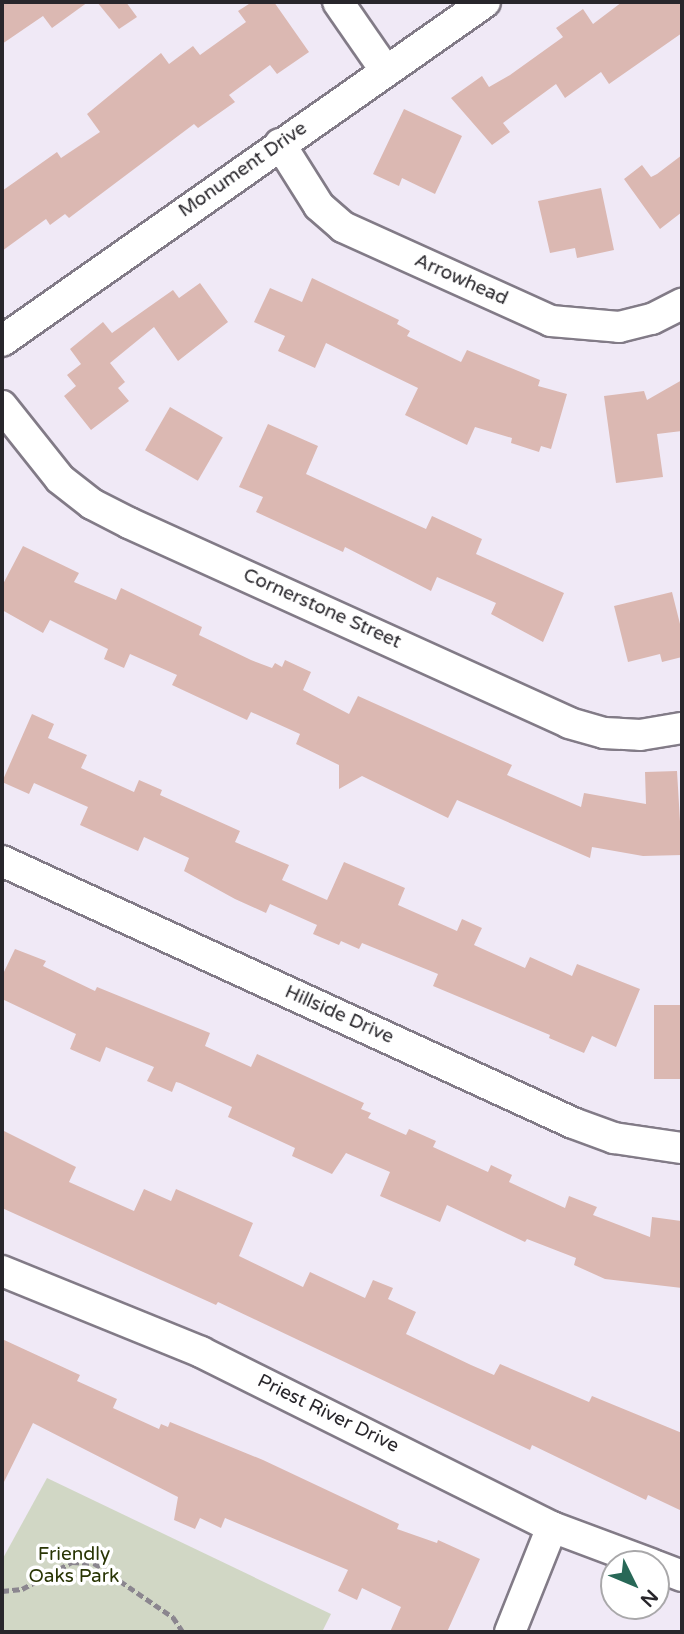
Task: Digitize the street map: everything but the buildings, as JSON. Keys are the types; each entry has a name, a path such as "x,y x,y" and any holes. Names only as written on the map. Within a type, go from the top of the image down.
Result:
{"street":[{"path":"338,2 385,70"},
{"name":"Monument Drive","path":"2,341 485,2"},
{"name":"Arrowhead","path":"280,144 319,206 343,228 551,321 619,327 652,319 682,304"},
{"name":"Cornerstone Street","path":"2,406 60,478 92,504 129,523 569,723 604,733 640,735 682,728"},
{"name":"Hillside Drive","path":"2,861 573,1123 614,1138 682,1148"},
{"name":"Priest River Drive","path":"2,1270 201,1352 552,1527 614,1550"},
{"path":"510,1632 552,1527"}],"path":[{"path":"2,1591 22,1589 72,1562 94,1563 173,1617 183,1632"}],"green space":[{"name":"Friendly Oaks Park","path":"47,1478 331,1614 322,1632 2,1632 2,1560"}]}
